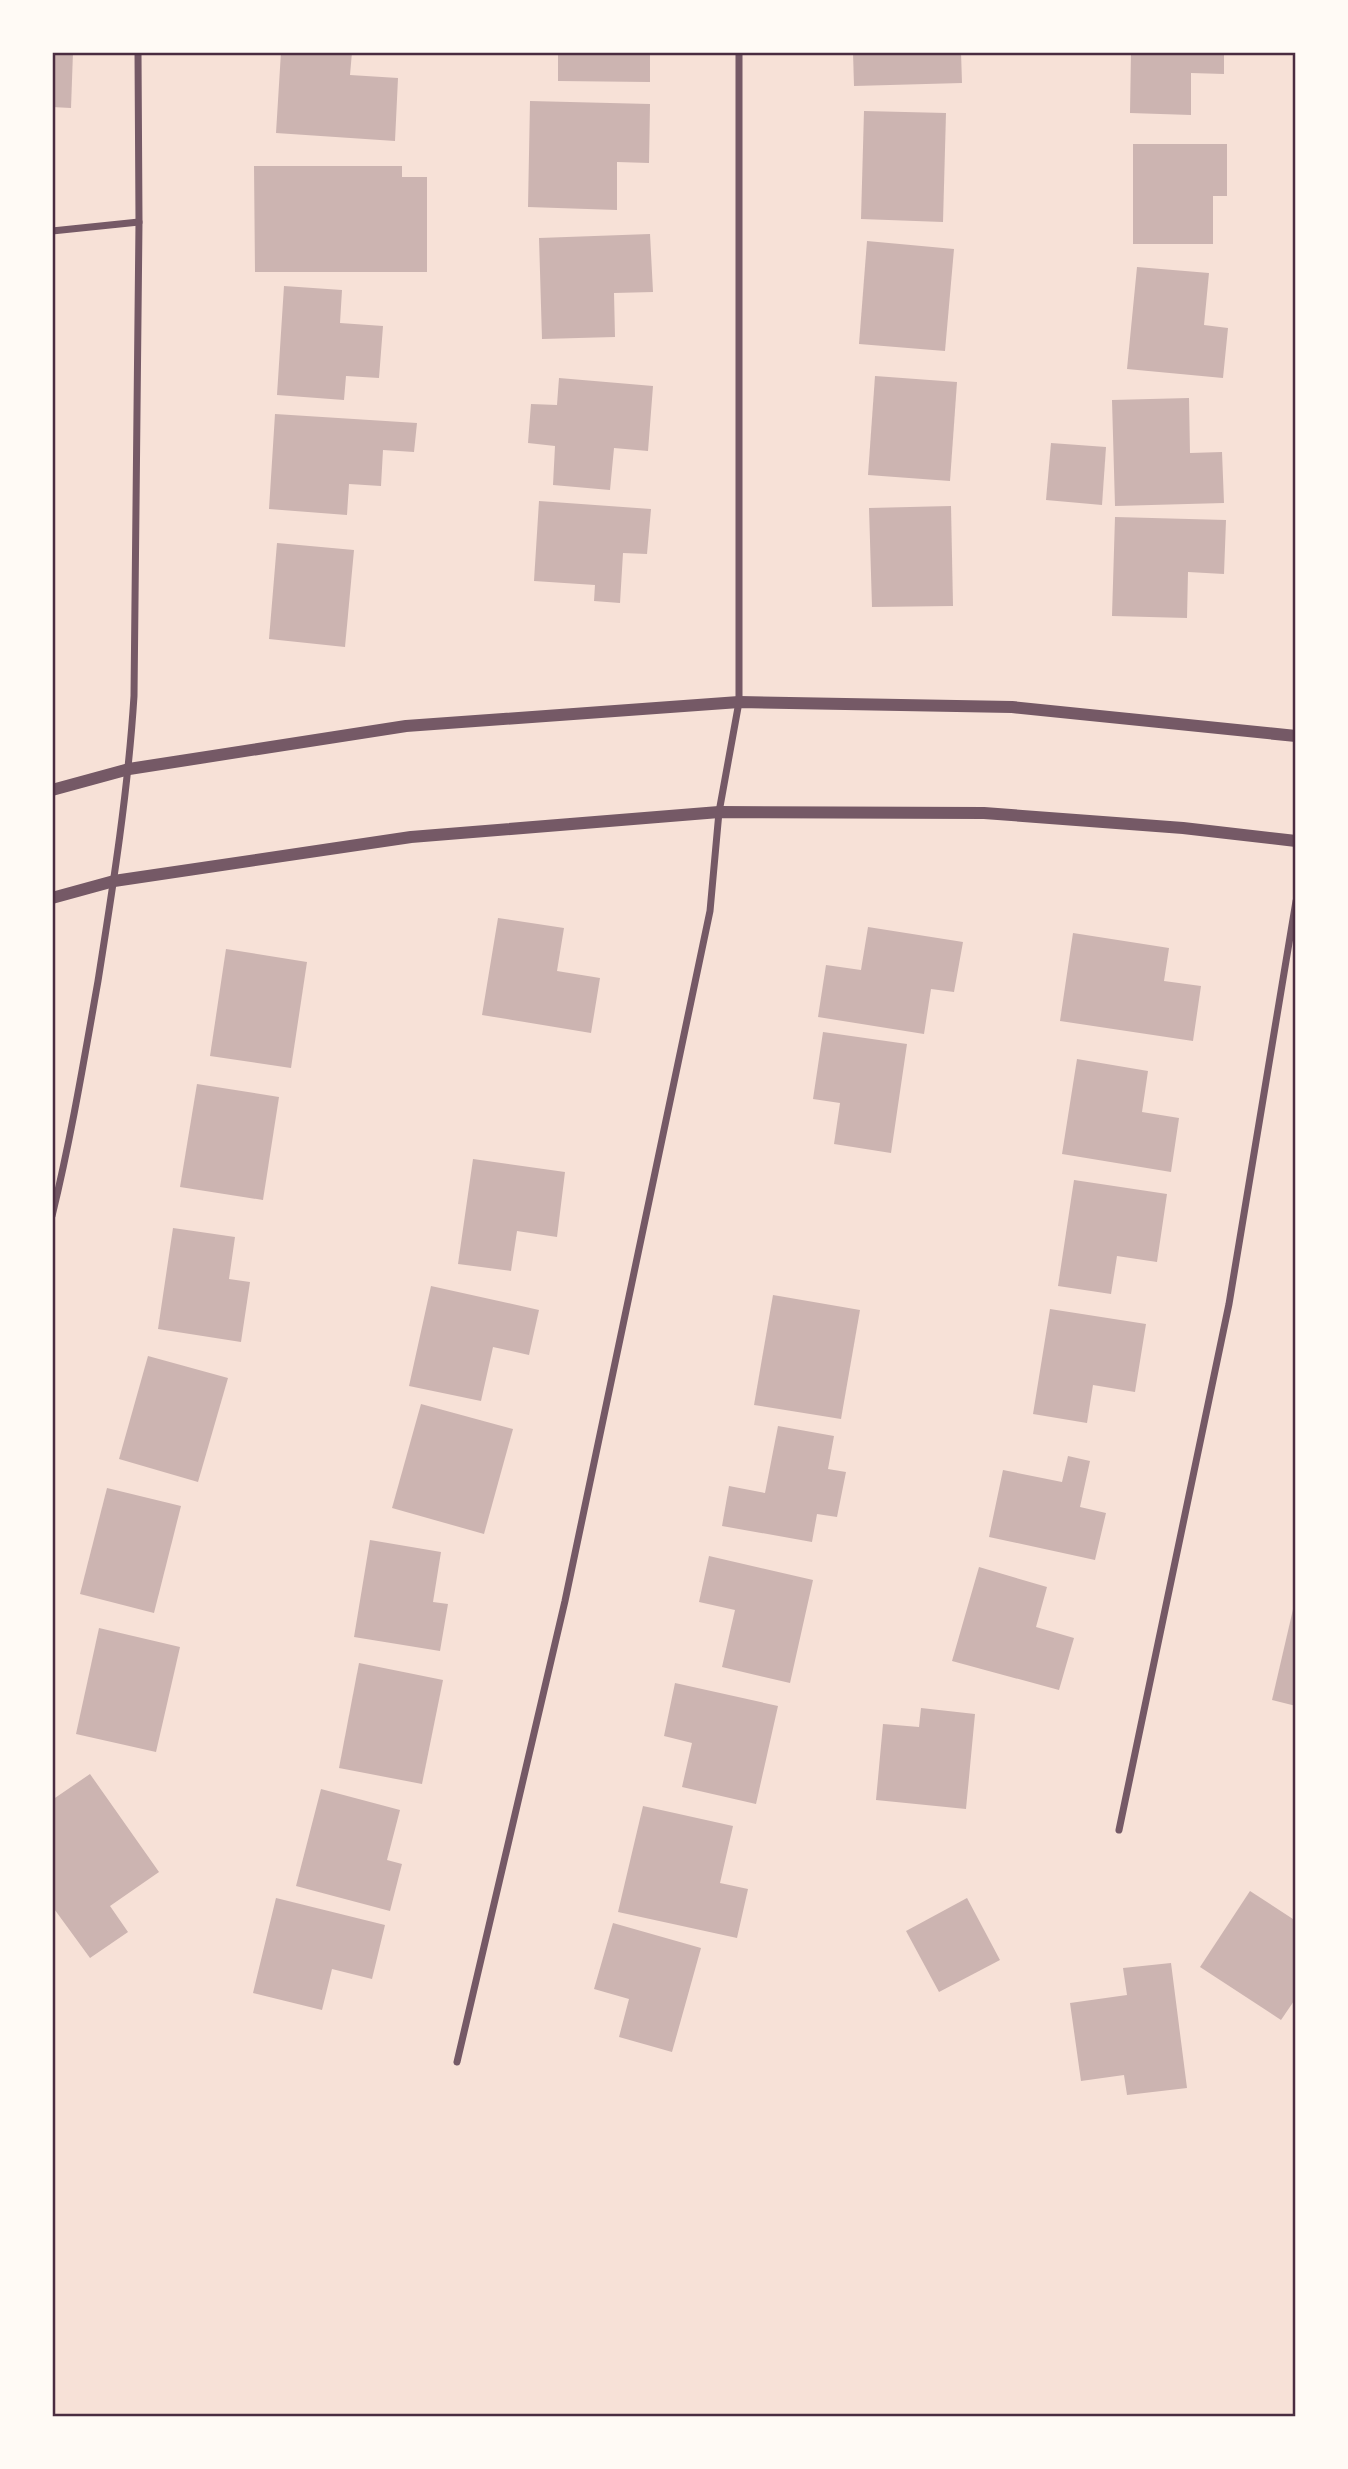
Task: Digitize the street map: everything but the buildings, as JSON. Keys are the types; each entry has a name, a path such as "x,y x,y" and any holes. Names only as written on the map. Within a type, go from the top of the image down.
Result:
{"street":[{"path":"52,1216 71,1138 114,881 129,769 134,696 138,52"},
{"path":"457,2062 568,1587 710,911 719,812 739,702 739,52"},
{"path":"52,231 139,222"},
{"path":"52,790 129,769 406,726 739,702 1012,706 1296,736"},
{"path":"52,898 114,881 411,837 719,812 984,813 1183,828 1296,841"},
{"path":"1119,1830 1229,1304 1296,901"}]}
